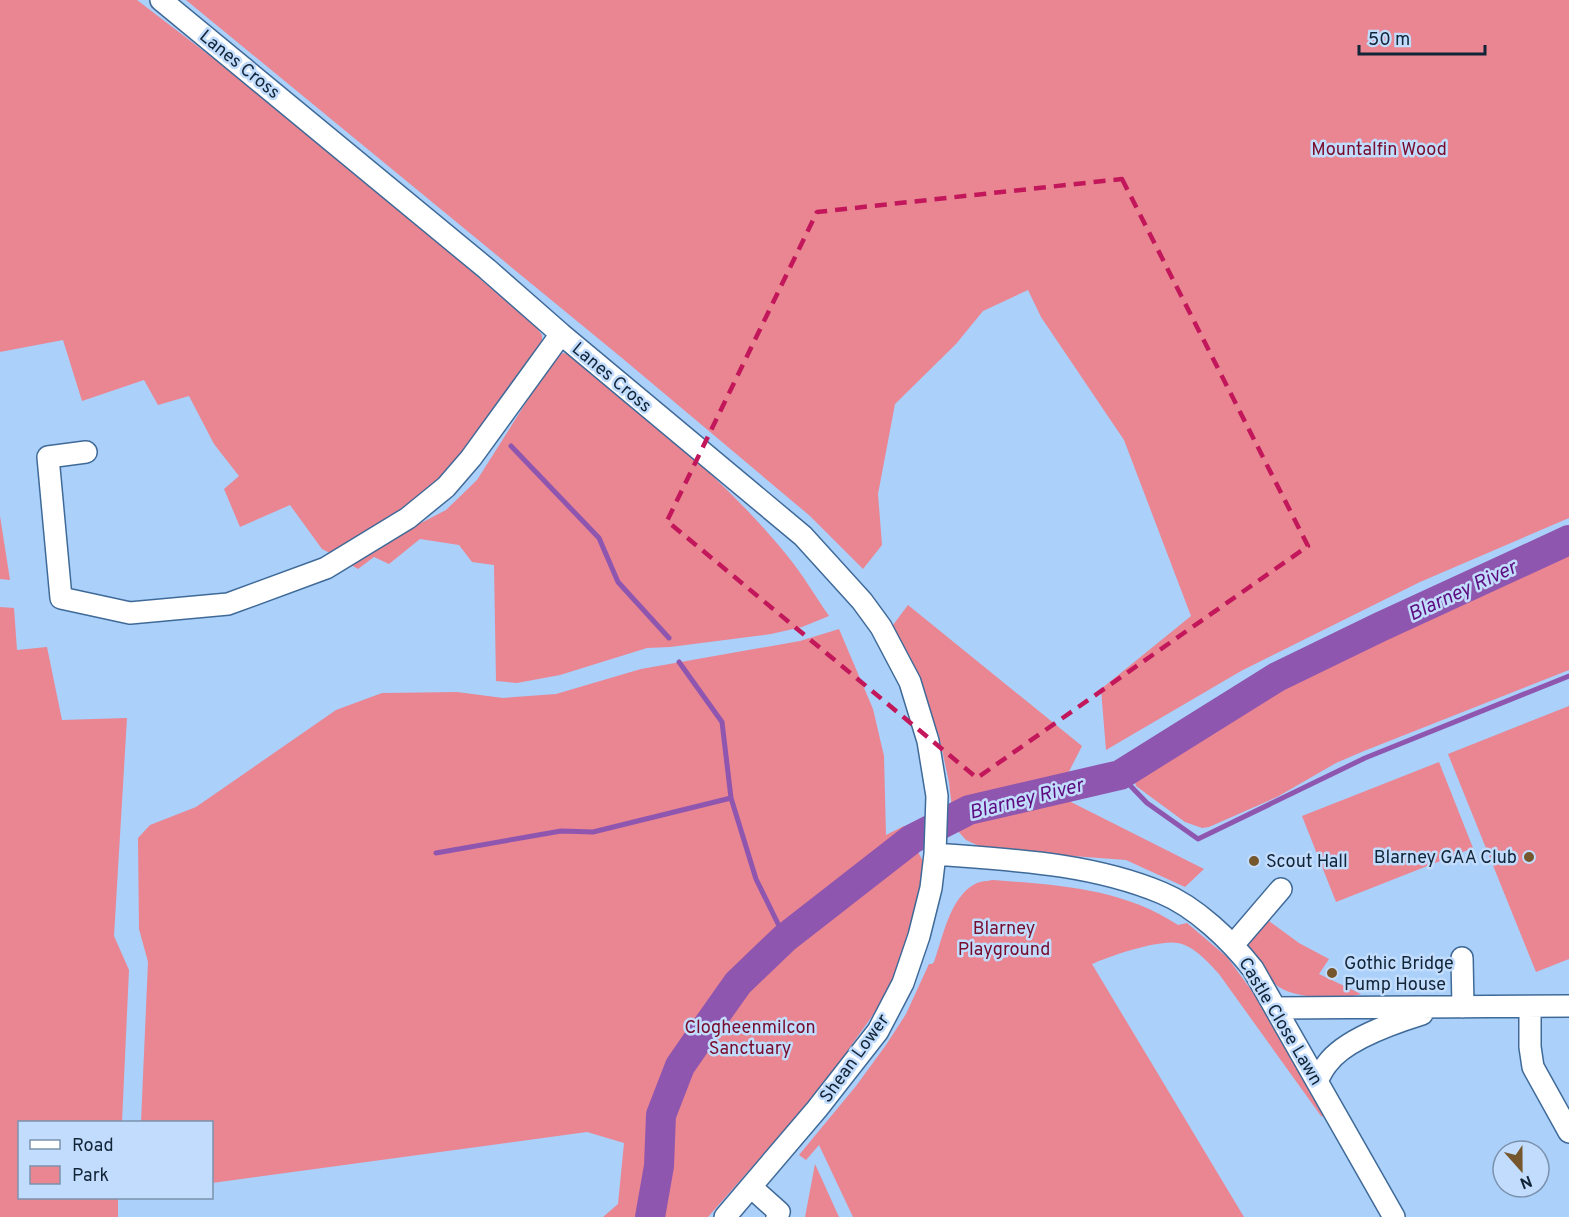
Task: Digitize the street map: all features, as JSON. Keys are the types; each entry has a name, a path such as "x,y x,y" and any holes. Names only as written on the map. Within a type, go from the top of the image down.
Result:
{"street":[{"name":"Lanes Cross","path":"161,0 487,269 561,334 803,536 881,627 910,682 928,741 937,796 936,845"},
{"path":"86,452 48,457 61,598 130,613 228,604 326,568 408,518 447,487 471,458 561,334"},
{"name":"Castle Close Lawn","path":"936,845 974,857 1050,864 1103,873 1163,893 1190,910 1233,945 1253,969 1394,1217"},
{"name":"Shean Lower","path":"725,1217 817,1109 878,1031 903,983 919,936 931,888 936,845"},
{"name":"Castle Close Lawn","path":"931,888 938,874 957,863 974,857"},
{"path":"1233,945 1281,889"},
{"path":"1454,1007 1462,958"},
{"path":"1275,1008 1569,1006"},
{"path":"1317,1081 1328,1063 1353,1042 1391,1023 1454,1007"},
{"path":"1530,1007 1530,1047 1533,1067 1569,1132"},
{"path":"751,1187 779,1212 777,1217"}],"highlighted area":[{"path":"1122,179 1308,546 977,778 667,521 817,212"}],"green space":[{"path":"0,0 137,0 312,134 536,327 542,335 542,342 442,485 334,555 322,549 290,505 240,527 224,489 239,476 214,444 189,396 158,405 144,380 82,401 63,340 0,352"},
{"name":"Mountalfin Wood","path":"186,0 1569,0 1569,518 1420,582 1241,671 1106,750 1101,689 1191,616 1124,440 1041,317 1028,290 983,311 956,344 895,404 878,494 882,545 863,569 810,516 622,358"},
{"path":"562,353 569,354 628,402 687,452 743,505 793,563 829,616 802,627 771,634 647,648 560,675 517,683 496,681 494,565 472,562 459,545 420,539 389,564 374,557 358,569 346,562 419,520 421,523 446,510 477,480 553,360"},
{"path":"0,516 10,580 0,579"},
{"path":"1569,554 1569,670 1336,763 1277,797 1209,827 1202,828 1185,822 1136,786 1133,775 1135,770 1159,759 1212,724 1318,665 1376,638 1433,604"},
{"path":"908,605 1082,746 1057,795 1204,869 1185,887 1126,860 1019,852 981,847 966,840 956,829 953,818 949,782 939,736 919,679 893,625"},
{"path":"0,607 14,608 17,650 47,647 62,720 127,718 114,936 129,970 122,1121 18,1121 18,1199 118,1199 118,1217 0,1217"},
{"name":"Clogheenmilcon Sanctuary","path":"839,629 873,709 884,756 886,835 904,826 924,863 912,933 887,995 819,1091 708,1217 603,1217 618,1204 624,1143 587,1132 213,1183 213,1121 141,1121 148,962 139,929 138,838 150,825 196,807 336,710 382,693 457,692 503,698 556,694 641,669 800,641"},
{"name":"Blarney GAA Club","path":"1569,706 1569,959 1536,972 1448,754"},
{"path":"1439,762 1473,848 1336,902 1302,816"},
{"name":"Blarney Playground","path":"993,880 1088,890 1134,903 1178,925 1187,923 1227,957 1252,991 1327,1118 1321,1116 1219,974 1195,951 1178,943 1159,943 1092,964 1244,1217 853,1217 819,1145 806,1160 799,1155 856,1086 906,1014 929,964 934,962 948,918 959,898 975,884"},
{"path":"1269,921 1299,943 1329,959 1319,974 1361,994 1343,997 1307,996 1279,987 1265,972 1246,942"},
{"path":"815,1164 839,1217 805,1217"}],"waterway":[{"path":"511,446 599,538 618,582 669,638"},
{"name":"Blarney River","path":"650,1217 659,1166 661,1115 680,1066 709,1024 738,983 785,938 912,839 969,810 1120,775 1277,677 1569,540"},
{"path":"679,662 722,722 731,798 756,879 785,938"},
{"path":"1120,775 1147,803 1198,839 1365,758 1569,676"},
{"path":"436,853 561,831 593,832 731,798"}],"place":[{"name":"Blarney GAA Club","path":"1529,857"},
{"name":"Scout Hall","path":"1254,861"},
{"name":"Gothic Bridge Pump House","path":"1332,973"}]}
